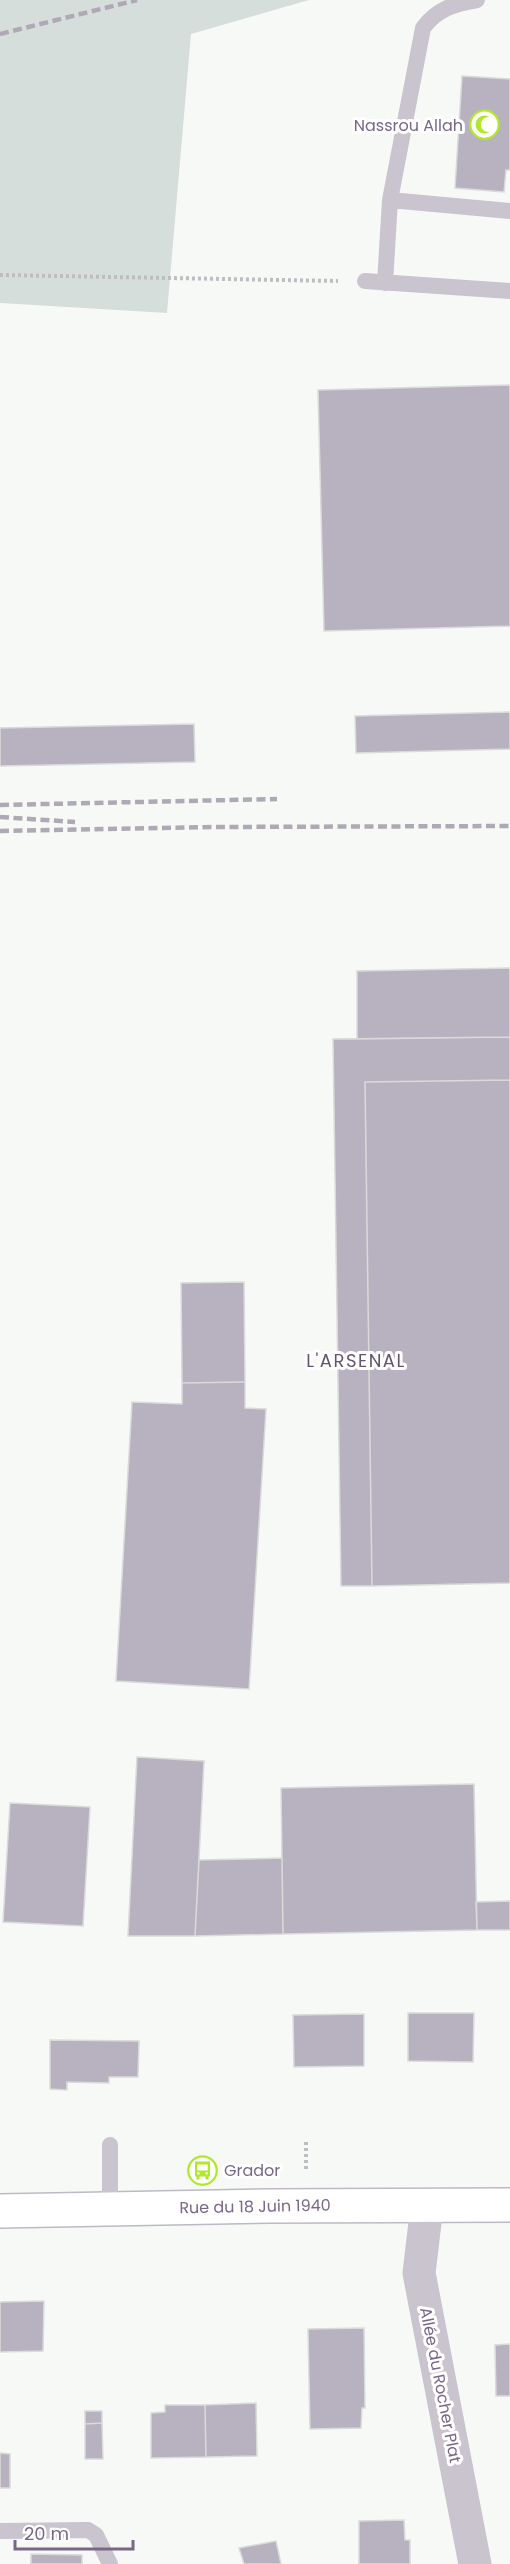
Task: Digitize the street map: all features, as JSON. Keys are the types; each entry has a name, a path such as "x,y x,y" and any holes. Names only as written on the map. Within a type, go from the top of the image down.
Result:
{"street":[{"name":"Rue du 18 Juin 1940","path":"0,2211 510,2205"},
{"name":"Allée du Rocher Plat","path":"427,2206 419,2273 475,2564"}],"lane":[{"path":"385,283 390,200 423,28 432,16 442,9 477,0"},
{"path":"390,200 510,211"},
{"path":"365,281 510,291"},
{"path":"110,2145 110,2208"},
{"path":"0,2531 88,2530 96,2535 110,2564"}],"path":[{"path":"0,275 365,281"}],"shaded area":[{"path":"0,0 309,0 191,34 167,313 0,303"}],"building":[{"name":"Nassrou Allah","path":"462,76 510,79 510,170 506,170 504,192 455,188"},
{"path":"510,385 510,626 324,631 318,390"},
{"path":"510,712 510,749 356,753 355,716"},
{"path":"194,724 195,762 0,766 0,728"},
{"path":"510,968 510,1037 357,1039 357,971"},
{"path":"510,1037 510,1080 365,1082 372,1586 341,1586 333,1039"},
{"path":"510,1080 510,1583 372,1586 365,1082"},
{"path":"244,1282 245,1382 182,1383 181,1283"},
{"path":"245,1382 245,1408 266,1409 249,1689 116,1681 132,1402 182,1404 182,1383"},
{"path":"137,1757 204,1761 195,1936 128,1936"},
{"path":"474,1784 477,1930 283,1934 281,1788"},
{"path":"10,1803 90,1807 83,1926 3,1922"},
{"path":"282,1858 283,1934 195,1936 199,1860"},
{"path":"510,1901 510,1930 477,1930 476,1902"},
{"path":"408,2013 474,2013 473,2062 408,2061"},
{"path":"364,2014 364,2066 294,2067 293,2015"},
{"path":"50,2040 139,2041 138,2077 109,2077 109,2083 67,2082 67,2090 50,2089"},
{"path":"44,2301 43,2351 0,2352 0,2302"},
{"path":"364,2328 365,2408 362,2408 361,2428 310,2429 308,2329"},
{"path":"510,2344 510,2396 496,2396 495,2345"},
{"path":"256,2403 257,2456 206,2457 205,2405"},
{"path":"165,2405 205,2405 206,2457 151,2458 151,2413 165,2412"},
{"path":"85,2411 102,2411 102,2423 85,2424"},
{"path":"102,2423 103,2459 85,2459 85,2424"},
{"path":"0,2453 10,2454 10,2488 0,2488"},
{"path":"404,2520 405,2540 410,2540 410,2564 359,2564 359,2521"},
{"path":"276,2541 281,2564 244,2564 239,2548"},
{"path":"31,2554 82,2555 82,2564 31,2564"}],"railway":[{"path":"0,34 137,0"},
{"path":"0,805 277,799"},
{"path":"0,817 75,822"},
{"path":"0,831 218,827 510,826"}],"place":[{"name":"Nassrou Allah","path":"484,125"},
{"name":"Grador","path":"203,2170"}],"district":[{"name":"L'ARSENAL","path":"356,1361"}]}
